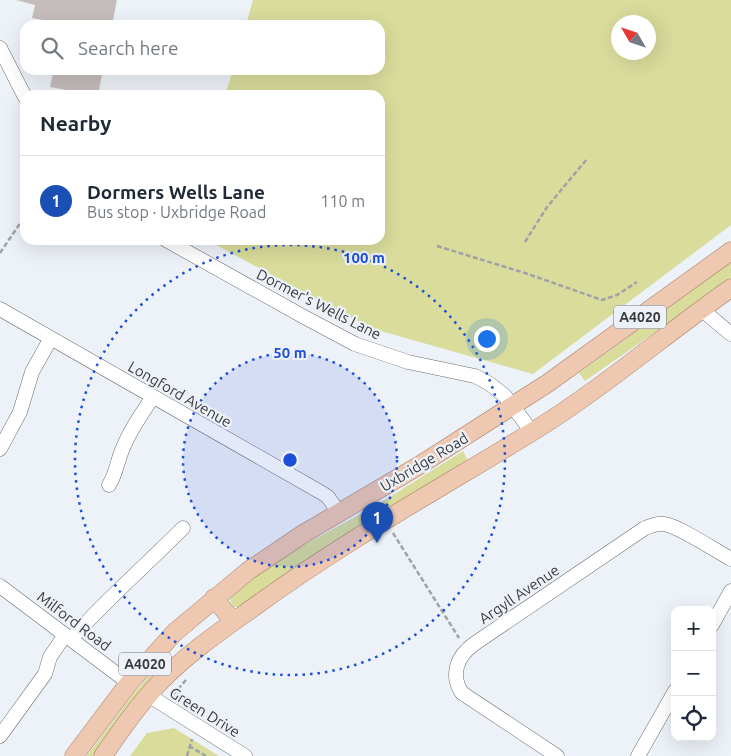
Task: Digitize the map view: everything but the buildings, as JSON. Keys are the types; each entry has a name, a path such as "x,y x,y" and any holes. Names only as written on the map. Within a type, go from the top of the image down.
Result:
{"main road":[{"name":"Uxbridge Road","path":"74,756 129,683 175,632 265,558 420,465 513,406 563,373 731,252"},
{"name":"Uxbridge Road","path":"103,756 148,696 172,671 233,621 313,565 532,432 612,377 731,288"},
{"path":"214,598 233,621"}],"street":[{"path":"0,48 21,90"},
{"name":"Dormer's Wells Lane","path":"175,245 355,344 408,362 475,376 498,390 513,406 532,432"},
{"name":"Longford Avenue","path":"0,309 322,493 328,497 339,513"},
{"path":"701,309 731,334"},
{"path":"0,449 20,412 32,372 51,338"},
{"path":"109,485 116,473 126,440 153,397"},
{"name":"Argyll Avenue","path":"557,756 462,693 457,683 455,672 458,661 466,650 645,528 664,524 671,526 731,560"},
{"path":"0,736 41,680 53,651 183,528"},
{"name":"Milford Road","path":"0,586 129,683"},
{"path":"716,618 731,591"},
{"name":"Green Drive","path":"148,696 245,756"},
{"path":"638,756 672,696"}],"path":[{"path":"525,242 547,206 587,160"},
{"path":"0,253 20,223"},
{"path":"437,246 525,273 602,300 617,295 637,282"},
{"path":"385,520 466,650"},
{"path":"164,706 188,678"},
{"path":"187,756 189,746 198,727"},
{"path":"189,746 206,756"}],"green space":[{"path":"253,0 731,0 731,225 533,374 370,328 216,245 385,245 385,90 227,90 231,75 385,75 385,20 247,20"},
{"path":"731,262 731,278 585,381 579,373"},
{"path":"463,451 469,462 242,607 234,607 230,600 232,594 261,572 300,547 377,505"},
{"path":"167,655 173,661 93,756 87,756 134,693"},
{"path":"174,728 219,756 130,756 147,733"}],"place":[{"name":"Dormers Wells Lane","path":"377,543"}]}
